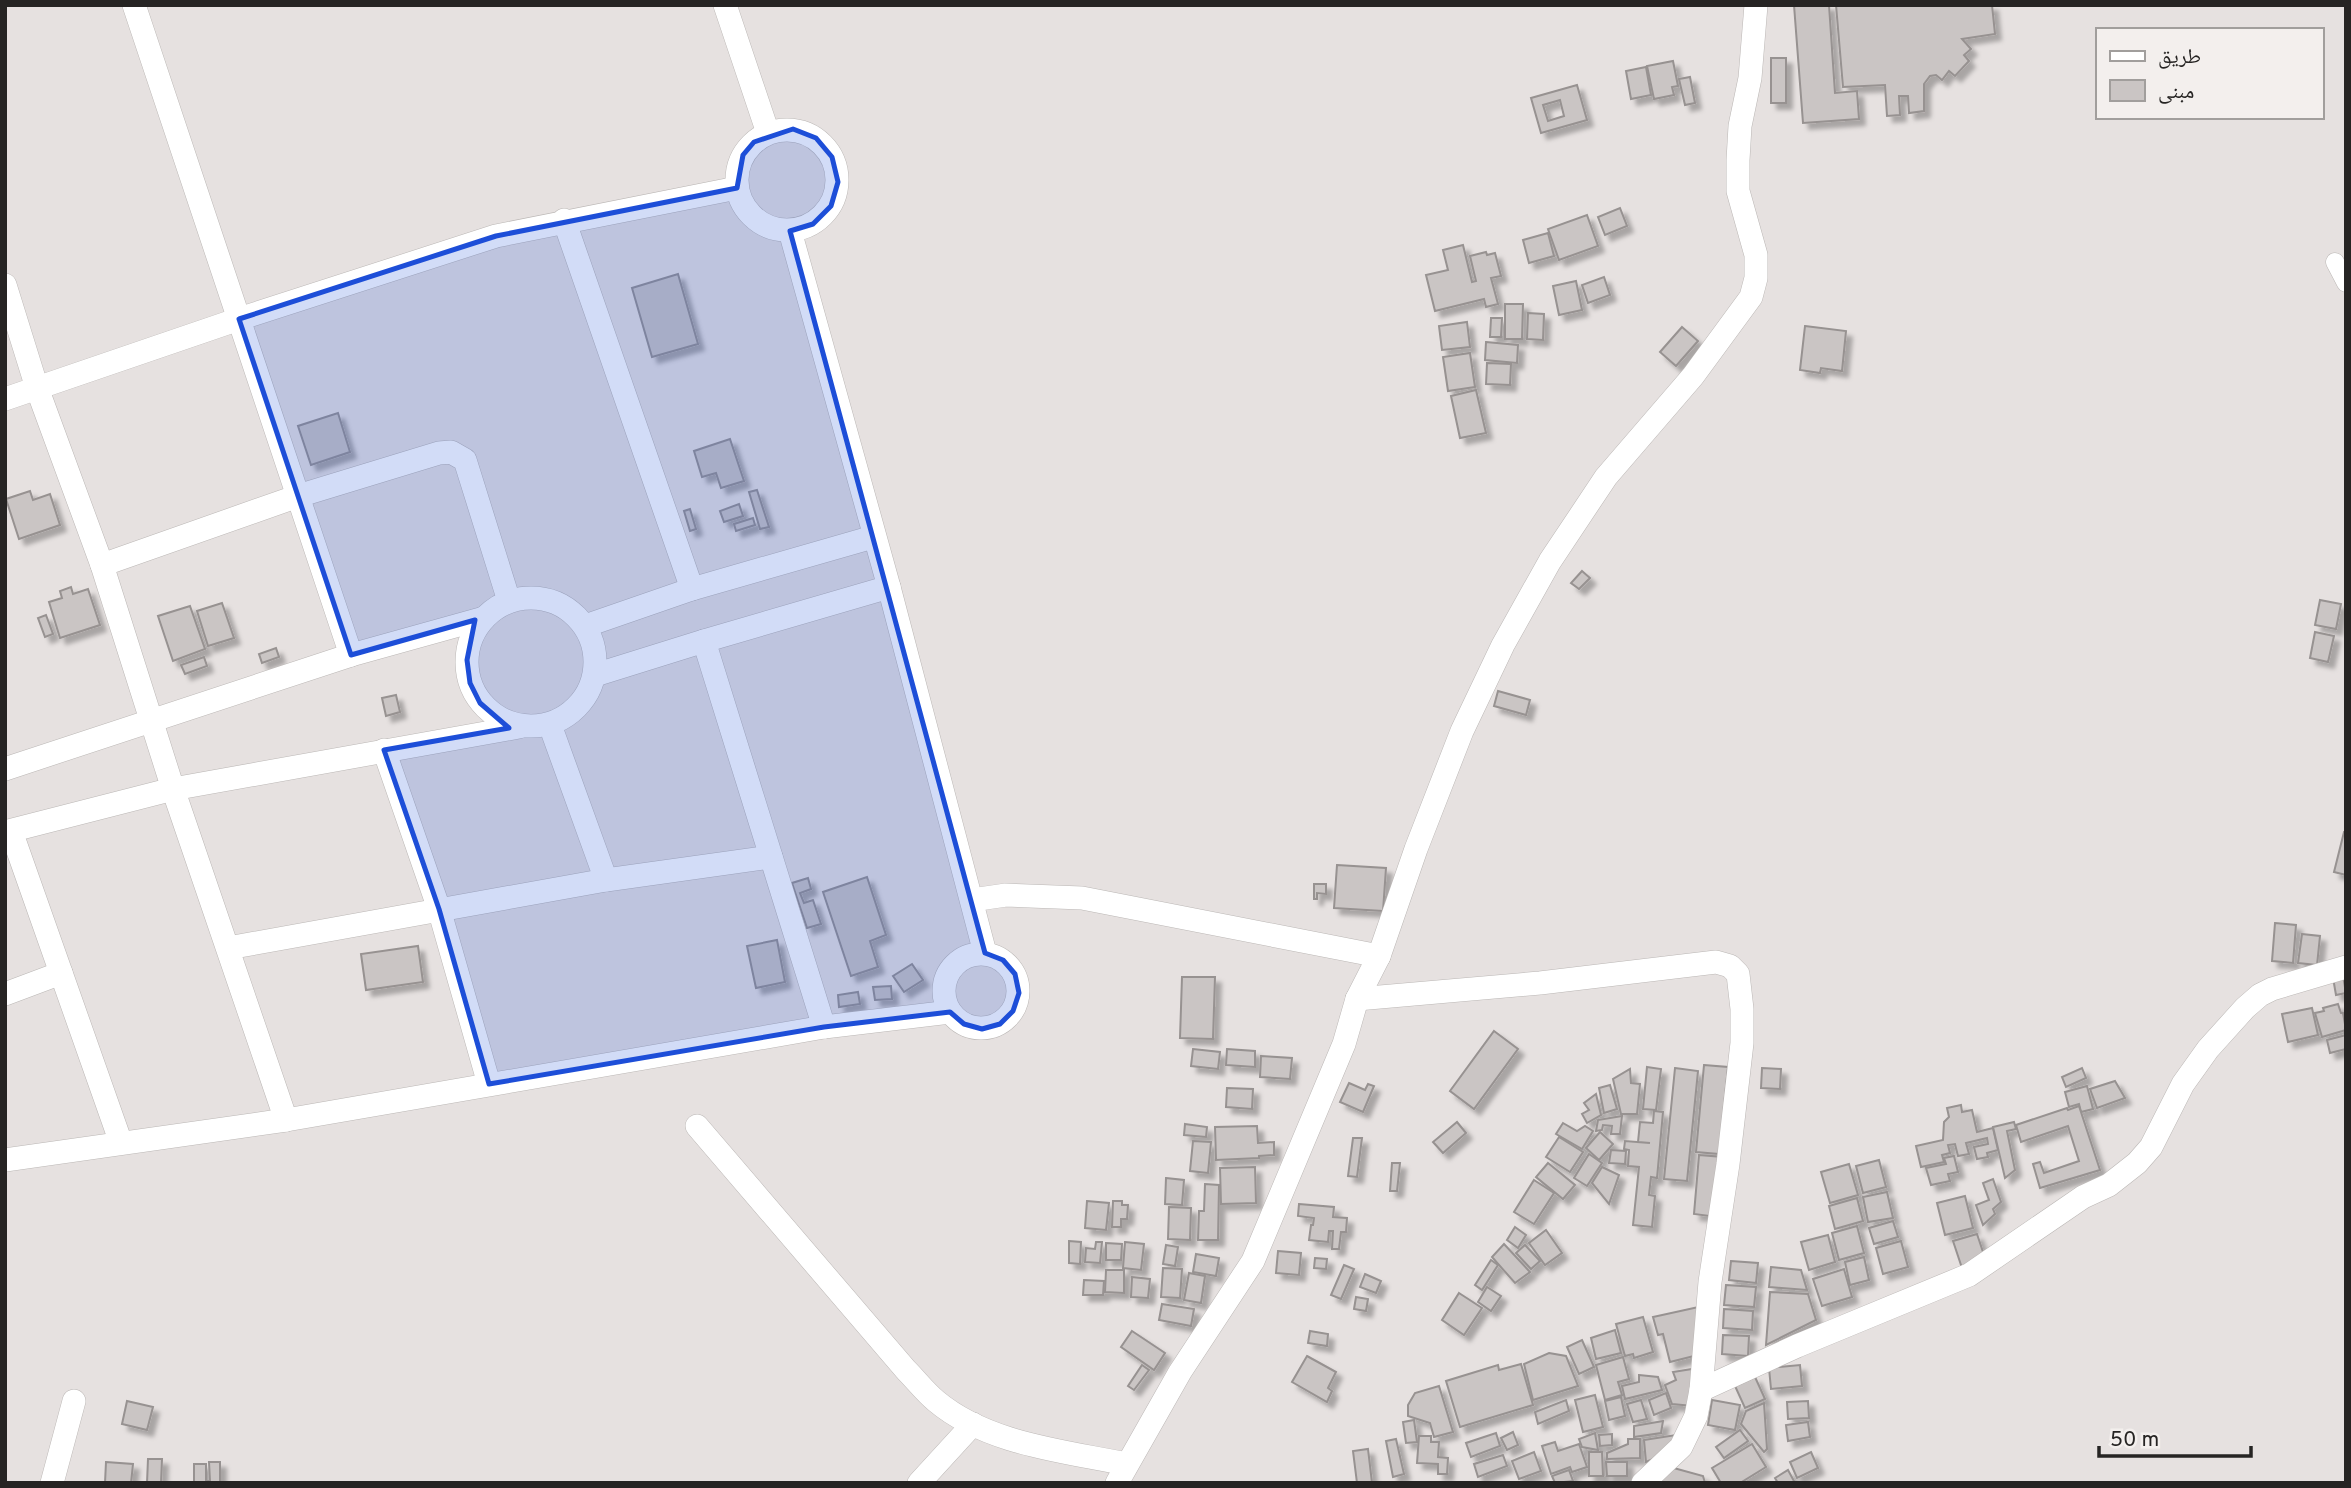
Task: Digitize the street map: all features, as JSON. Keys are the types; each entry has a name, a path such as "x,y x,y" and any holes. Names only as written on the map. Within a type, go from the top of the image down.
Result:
{"street":[{"path":"134,5 351,655"},
{"path":"725,5 768,133"},
{"path":"697,1126 906,1370 937,1402 973,1424 1014,1442 1122,1474 1180,1372 1253,1261 1344,1044 1357,999 1379,956 1416,849 1462,731 1503,645 1550,561 1605,477 1715,349 1751,297 1756,278 1756,255 1738,191 1738,160 1740,126 1750,78 1756,5"},
{"path":"793,129 816,138 832,157 838,181 831,206 813,224 790,231 765,226 746,211 737,187 737,170 743,155 754,142 768,133 793,129"},
{"path":"5,399 239,319 496,236 737,187"},
{"path":"565,220 692,589"},
{"path":"790,231 889,587 985,953"},
{"path":"2335,262 2346,283"},
{"path":"5,285 37,388 102,565 173,789 286,1120"},
{"path":"102,565 298,496 439,453 457,454 465,460 509,601"},
{"path":"585,626 692,589 873,537"},
{"path":"595,675 889,587"},
{"path":"5,769 351,655 484,618 509,601 530,597 551,600 570,610 585,626 593,641 595,675 586,697 571,714 550,725 519,727 173,789 8,832 121,1143"},
{"path":"484,618 471,637 467,660 470,683 480,703 498,718 519,727"},
{"path":"704,641 824,1027"},
{"path":"550,725 606,880"},
{"path":"384,750 439,909 489,1084"},
{"path":"228,948 606,880 771,857"},
{"path":"972,900 1006,895 1082,898 1379,956"},
{"path":"985,953 1003,960 1015,974 1019,993 1013,1011 1000,1024 982,1029 964,1024 950,1012 944,996 945,979 954,964 969,955 985,953"},
{"path":"1357,999 1541,983 1716,962 1730,966 1738,974 1742,1042 1728,1164 1710,1282 1701,1390 1696,1416 1681,1447 1643,1483"},
{"path":"1701,1390 1797,1346 1969,1275 2083,1197 2109,1185 2137,1163 2151,1147 2183,1084 2207,1049 2245,1008 2272,989 2346,967"},
{"path":"5,994 61,973"},
{"path":"5,1160 286,1120 824,1027 950,1012"},
{"path":"52,1483 74,1401"},
{"path":"919,1483 973,1424"}],"highlighted area":[{"path":"793,129 816,138 832,157 838,182 831,206 813,224 790,231 985,953 1003,960 1015,974 1019,993 1013,1011 1000,1024 982,1029 964,1024 950,1012 824,1027 489,1084 439,909 384,750 509,728 480,703 470,683 467,660 475,620 351,655 239,319 496,236 737,188 743,155 754,142"}],"building":[{"path":"1794,5 1829,5 1835,93 1857,91 1859,119 1803,123"},
{"path":"1836,5 1992,5 1995,34 1962,39 1971,49 1964,55 1969,61 1955,76 1949,71 1942,80 1936,75 1930,76 1924,84 1924,111 1909,113 1908,96 1899,96 1900,115 1887,116 1885,85 1843,87"},
{"path":"1771,58 1786,58 1786,103 1771,103"},
{"path":"1673,61 1678,86 1672,87 1674,95 1654,99 1647,66"},
{"path":"1646,67 1651,95 1631,99 1626,71"},
{"path":"1690,77 1695,103 1685,105 1679,79"},
{"path":"1577,85 1587,120 1541,133 1531,98","holes":["1560,100 1564,116 1548,121 1543,105"]},
{"path":"1620,208 1627,226 1605,235 1598,217"},
{"path":"1587,215 1598,246 1559,260 1548,229"},
{"path":"1548,233 1554,256 1529,263 1523,240"},
{"path":"1463,245 1472,282 1476,281 1470,256 1495,253 1501,276 1491,278 1498,304 1486,307 1484,299 1435,311 1426,275 1448,270 1443,250"},
{"path":"678,274 698,344 652,357 632,288"},
{"path":"1604,277 1610,295 1588,303 1582,285"},
{"path":"1576,281 1582,310 1559,315 1553,286"},
{"path":"1505,304 1523,304 1522,339 1505,339"},
{"path":"1528,313 1544,314 1543,340 1527,339"},
{"path":"1491,318 1502,318 1501,337 1490,337"},
{"path":"1467,322 1470,347 1442,350 1439,326"},
{"path":"1805,326 1846,331 1842,371 1821,368 1820,373 1800,370"},
{"path":"1682,327 1698,341 1676,366 1660,352"},
{"path":"1486,342 1518,345 1517,363 1485,360"},
{"path":"1470,353 1475,387 1448,391 1443,357"},
{"path":"1487,363 1511,364 1510,385 1486,384"},
{"path":"1476,390 1486,433 1460,438 1451,396"},
{"path":"338,413 350,452 311,465 298,426"},
{"path":"730,439 744,481 721,488 716,473 702,477 694,451"},
{"path":"757,490 769,527 760,529 749,492"},
{"path":"30,491 33,500 50,494 60,525 19,539 6,499"},
{"path":"739,504 743,516 724,522 720,511"},
{"path":"690,509 696,529 690,531 684,511"},
{"path":"753,518 755,525 736,531 734,524"},
{"path":"1582,571 1590,578 1579,589 1571,583"},
{"path":"71,587 73,594 88,589 100,625 60,638 49,602 62,598 60,591"},
{"path":"2320,600 2341,604 2336,629 2315,625"},
{"path":"222,603 234,638 208,646 197,611"},
{"path":"190,606 205,649 173,661 158,616"},
{"path":"46,615 53,634 45,637 38,618"},
{"path":"2315,632 2334,636 2328,662 2310,658"},
{"path":"276,648 279,657 262,663 259,654"},
{"path":"204,657 207,666 185,674 181,665"},
{"path":"1498,691 1530,700 1526,715 1494,706"},
{"path":"396,695 400,712 386,716 382,698"},
{"path":"2346,832 2346,875 2334,872"},
{"path":"1337,865 1386,868 1383,911 1334,908"},
{"path":"867,877 886,935 870,941 878,967 851,976 823,892"},
{"path":"808,878 811,889 800,893 804,903 813,900 821,924 807,928 792,883"},
{"path":"1314,884 1326,884 1326,894 1317,893 1317,899 1314,899"},
{"path":"2275,923 2296,925 2293,963 2272,961"},
{"path":"2302,934 2320,936 2317,965 2298,963"},
{"path":"777,940 785,982 756,988 747,946"},
{"path":"418,946 423,982 366,990 361,954"},
{"path":"912,964 923,980 904,992 893,976"},
{"path":"2342,970 2346,993 2336,995 2332,972"},
{"path":"1182,977 1215,977 1213,1039 1180,1038"},
{"path":"891,986 892,999 875,1000 873,987"},
{"path":"858,992 860,1004 839,1007 838,995"},
{"path":"2338,1004 2343,1013 2346,1030 2322,1037 2315,1013"},
{"path":"2312,1008 2318,1035 2288,1042 2282,1014"},
{"path":"1494,1031 1518,1049 1474,1109 1450,1091"},
{"path":"2346,1035 2346,1049 2330,1053 2327,1040"},
{"path":"1193,1049 1220,1052 1218,1069 1191,1066"},
{"path":"1227,1049 1255,1051 1255,1067 1226,1065"},
{"path":"1261,1056 1292,1058 1290,1079 1260,1077"},
{"path":"1704,1065 1728,1067 1719,1154 1696,1152"},
{"path":"1647,1067 1661,1069 1656,1110 1643,1109"},
{"path":"1675,1068 1698,1071 1687,1181 1664,1179"},
{"path":"1762,1068 1781,1069 1780,1089 1761,1088"},
{"path":"2082,1068 2086,1078 2066,1087 2062,1077"},
{"path":"1630,1069 1631,1083 1640,1084 1637,1114 1621,1114 1613,1079"},
{"path":"2115,1081 2125,1098 2097,1108 2090,1089"},
{"path":"1349,1083 1365,1090 1368,1084 1374,1086 1363,1112 1340,1102"},
{"path":"1610,1085 1617,1109 1604,1113 1599,1088"},
{"path":"2087,1086 2093,1109 2081,1112 2079,1104 2069,1107 2065,1092"},
{"path":"1227,1088 1253,1089 1252,1109 1226,1107"},
{"path":"1596,1094 1601,1115 1587,1123 1582,1114 1589,1110 1584,1103"},
{"path":"1961,1105 1962,1112 1972,1110 1977,1132 1993,1128 1998,1150 1987,1153 1988,1157 1977,1159 1974,1147 1988,1144 1987,1138 1966,1143 1969,1154 1958,1156 1955,1144 1948,1145 1950,1153 1942,1155 1944,1162 1921,1167 1916,1146 1943,1140 1944,1122 1949,1117 1947,1108"},
{"path":"2079,1106 2100,1170 2040,1188 2033,1164 2040,1162 2044,1173 2079,1161 2068,1126 2021,1142 2016,1125"},
{"path":"1654,1111 1663,1112 1657,1178 1651,1177 1649,1195 1655,1196 1652,1227 1633,1225 1639,1167 1628,1166 1629,1150 1624,1149 1625,1141 1650,1143 1638,1142 1640,1122 1653,1123"},
{"path":"1622,1116 1620,1134 1611,1134 1612,1126 1603,1125 1602,1130 1596,1131 1598,1120"},
{"path":"1457,1122 1466,1133 1443,1153 1433,1142"},
{"path":"2014,1122 2016,1129 2007,1131 2015,1170 2005,1178 1993,1127"},
{"path":"1563,1123 1577,1131 1585,1126 1593,1131 1582,1149 1556,1134"},
{"path":"1185,1124 1207,1127 1206,1137 1184,1135"},
{"path":"1257,1126 1258,1143 1274,1142 1274,1155 1216,1160 1215,1127"},
{"path":"1600,1132 1613,1144 1599,1160 1586,1148"},
{"path":"1559,1137 1583,1152 1570,1172 1546,1157"},
{"path":"1353,1138 1362,1138 1357,1177 1348,1176"},
{"path":"1193,1141 1211,1142 1208,1173 1190,1171"},
{"path":"1611,1150 1626,1151 1625,1164 1609,1163"},
{"path":"1589,1154 1602,1163 1587,1186 1574,1178"},
{"path":"1699,1155 1723,1157 1717,1217 1694,1214"},
{"path":"1954,1156 1958,1172 1948,1174 1950,1181 1931,1185 1926,1168 1946,1164 1944,1158"},
{"path":"1879,1160 1886,1187 1863,1193 1856,1166"},
{"path":"1392,1163 1400,1163 1397,1191 1390,1191"},
{"path":"1548,1163 1575,1185 1563,1199 1536,1177"},
{"path":"1849,1164 1858,1195 1830,1203 1821,1172"},
{"path":"1255,1167 1256,1203 1221,1204 1220,1168"},
{"path":"1602,1167 1619,1175 1609,1204 1592,1183"},
{"path":"1166,1178 1184,1180 1182,1205 1165,1204"},
{"path":"1993,1179 2001,1202 1993,1209 1995,1214 1983,1225 1976,1205 1989,1200 1983,1183"},
{"path":"1534,1180 1554,1193 1534,1224 1514,1212"},
{"path":"1205,1184 1219,1185 1218,1240 1198,1240 1199,1211 1204,1211"},
{"path":"1887,1192 1893,1218 1868,1222 1863,1197"},
{"path":"1965,1196 1973,1228 1945,1235 1937,1203"},
{"path":"1857,1198 1863,1221 1835,1229 1829,1206"},
{"path":"1087,1201 1109,1203 1106,1230 1085,1228"},
{"path":"1113,1201 1122,1201 1122,1205 1128,1205 1127,1219 1121,1219 1121,1227 1112,1227"},
{"path":"1299,1204 1334,1207 1333,1217 1347,1218 1346,1232 1341,1232 1339,1249 1332,1249 1333,1231 1329,1231 1328,1242 1309,1240 1314,1218 1298,1216"},
{"path":"1169,1207 1191,1208 1190,1240 1168,1239"},
{"path":"1893,1221 1898,1237 1874,1244 1869,1228"},
{"path":"1857,1226 1864,1253 1839,1260 1832,1233"},
{"path":"1515,1227 1526,1235 1518,1248 1507,1240"},
{"path":"1546,1230 1562,1253 1545,1265 1529,1243"},
{"path":"1977,1234 1986,1261 1962,1268 1953,1241"},
{"path":"1828,1235 1835,1262 1809,1270 1801,1242"},
{"path":"1069,1241 1081,1242 1080,1264 1069,1263"},
{"path":"1901,1241 1908,1267 1883,1274 1876,1248"},
{"path":"1096,1242 1102,1242 1100,1263 1085,1262 1086,1248 1095,1249"},
{"path":"1125,1242 1144,1244 1141,1270 1123,1268"},
{"path":"1106,1243 1122,1244 1121,1260 1106,1260"},
{"path":"1504,1244 1530,1272 1515,1283 1492,1257"},
{"path":"1166,1245 1178,1247 1175,1266 1163,1264"},
{"path":"1525,1245 1540,1261 1531,1269 1516,1253"},
{"path":"1278,1251 1301,1253 1299,1275 1276,1273"},
{"path":"1196,1254 1219,1258 1216,1276 1193,1272"},
{"path":"1864,1257 1869,1280 1850,1285 1845,1262"},
{"path":"1315,1258 1327,1259 1326,1269 1314,1268"},
{"path":"1491,1260 1498,1265 1482,1290 1475,1285"},
{"path":"1731,1261 1758,1263 1756,1283 1729,1280"},
{"path":"1344,1265 1354,1269 1341,1299 1331,1295"},
{"path":"1771,1267 1801,1270 1807,1290 1769,1287"},
{"path":"1163,1268 1182,1269 1180,1298 1161,1297"},
{"path":"1844,1269 1852,1297 1822,1306 1813,1279"},
{"path":"1106,1270 1124,1270 1124,1293 1105,1292"},
{"path":"1189,1273 1205,1276 1201,1303 1184,1300"},
{"path":"1365,1274 1381,1281 1376,1293 1360,1287"},
{"path":"1132,1277 1150,1279 1148,1298 1131,1297"},
{"path":"1084,1280 1104,1281 1103,1295 1083,1295"},
{"path":"1726,1285 1756,1287 1754,1307 1724,1305"},
{"path":"1487,1287 1501,1296 1491,1311 1478,1302"},
{"path":"1770,1292 1808,1294 1816,1320 1766,1345"},
{"path":"1459,1293 1482,1308 1464,1335 1442,1320"},
{"path":"1356,1297 1368,1299 1366,1311 1354,1309"},
{"path":"1162,1304 1194,1309 1191,1326 1159,1320"},
{"path":"1703,1306 1698,1355 1670,1362 1663,1334 1658,1335 1653,1317"},
{"path":"1724,1309 1753,1311 1752,1330 1723,1328"},
{"path":"1643,1317 1653,1352 1634,1358 1633,1354 1625,1356 1616,1324"},
{"path":"1615,1330 1621,1353 1596,1359 1591,1338"},
{"path":"1132,1331 1165,1353 1154,1370 1121,1347"},
{"path":"1310,1331 1328,1334 1327,1346 1308,1343"},
{"path":"1723,1335 1749,1336 1748,1356 1722,1354"},
{"path":"1582,1340 1594,1367 1579,1374 1567,1347"},
{"path":"1549,1353 1566,1356 1578,1386 1533,1400 1524,1364"},
{"path":"1307,1356 1336,1372 1328,1388 1332,1391 1327,1402 1292,1382"},
{"path":"1623,1357 1629,1379 1618,1382 1622,1395 1605,1400 1596,1365"},
{"path":"1521,1364 1533,1405 1460,1427 1446,1381 1498,1365 1499,1370"},
{"path":"1142,1365 1149,1370 1134,1390 1128,1386"},
{"path":"1800,1365 1802,1386 1771,1389 1769,1368"},
{"path":"1692,1369 1693,1406 1672,1404 1665,1385 1676,1380 1673,1372"},
{"path":"1639,1375 1658,1377 1662,1390 1625,1399 1622,1386 1639,1382"},
{"path":"1755,1377 1765,1399 1745,1408 1735,1386"},
{"path":"1439,1386 1453,1432 1434,1437 1430,1423 1408,1416 1408,1405 1415,1393"},
{"path":"1666,1393 1671,1408 1654,1415 1649,1400"},
{"path":"1595,1395 1603,1427 1583,1432 1575,1400"},
{"path":"1621,1397 1625,1416 1609,1420 1605,1401"},
{"path":"1566,1400 1569,1411 1538,1424 1535,1412"},
{"path":"1641,1400 1647,1419 1633,1422 1627,1404"},
{"path":"1712,1400 1740,1405 1735,1430 1708,1425"},
{"path":"127,1401 153,1407 147,1430 122,1424"},
{"path":"1808,1401 1809,1418 1788,1419 1787,1402"},
{"path":"1764,1403 1767,1449 1764,1452 1741,1424 1746,1411"},
{"path":"1414,1420 1417,1442 1406,1443 1403,1422"},
{"path":"1663,1421 1661,1433 1634,1437 1634,1426"},
{"path":"1808,1422 1810,1437 1788,1441 1786,1425"},
{"path":"1740,1430 1748,1441 1724,1458 1716,1447"},
{"path":"1513,1432 1518,1445 1507,1450 1501,1438"},
{"path":"1496,1433 1500,1446 1471,1457 1466,1443"},
{"path":"1595,1433 1598,1450 1582,1447 1579,1439"},
{"path":"1612,1434 1612,1445 1600,1446 1599,1435"},
{"path":"1676,1435 1665,1454 1646,1462 1644,1440"},
{"path":"1419,1436 1431,1436 1431,1442 1439,1442 1438,1457 1448,1458 1447,1474 1438,1474 1438,1464 1417,1463"},
{"path":"1396,1439 1404,1474 1393,1477 1386,1441"},
{"path":"1628,1439 1640,1439 1640,1458 1607,1459 1607,1453 1628,1444"},
{"path":"1555,1442 1558,1451 1579,1444 1587,1467 1572,1472 1570,1467 1551,1474 1542,1446"},
{"path":"1752,1444 1766,1467 1740,1483 1721,1483 1712,1468"},
{"path":"1368,1449 1372,1483 1357,1483 1353,1451"},
{"path":"1534,1452 1541,1471 1519,1479 1512,1461"},
{"path":"1589,1452 1602,1452 1603,1476 1589,1476"},
{"path":"1811,1452 1818,1468 1797,1478 1790,1462"},
{"path":"1503,1455 1507,1466 1478,1477 1474,1464"},
{"path":"148,1459 162,1459 161,1483 147,1483"},
{"path":"106,1462 133,1464 131,1483 105,1483"},
{"path":"209,1462 220,1462 220,1483 190,1483 194,1482 194,1464 206,1464 206,1481 210,1481"},
{"path":"1606,1462 1627,1462 1627,1476 1607,1476"},
{"path":"1670,1467 1703,1476 1705,1483 1654,1483"},
{"path":"1569,1470 1573,1481 1555,1483 1552,1476"},
{"path":"1788,1470 1795,1483 1778,1483 1775,1478"}]}
